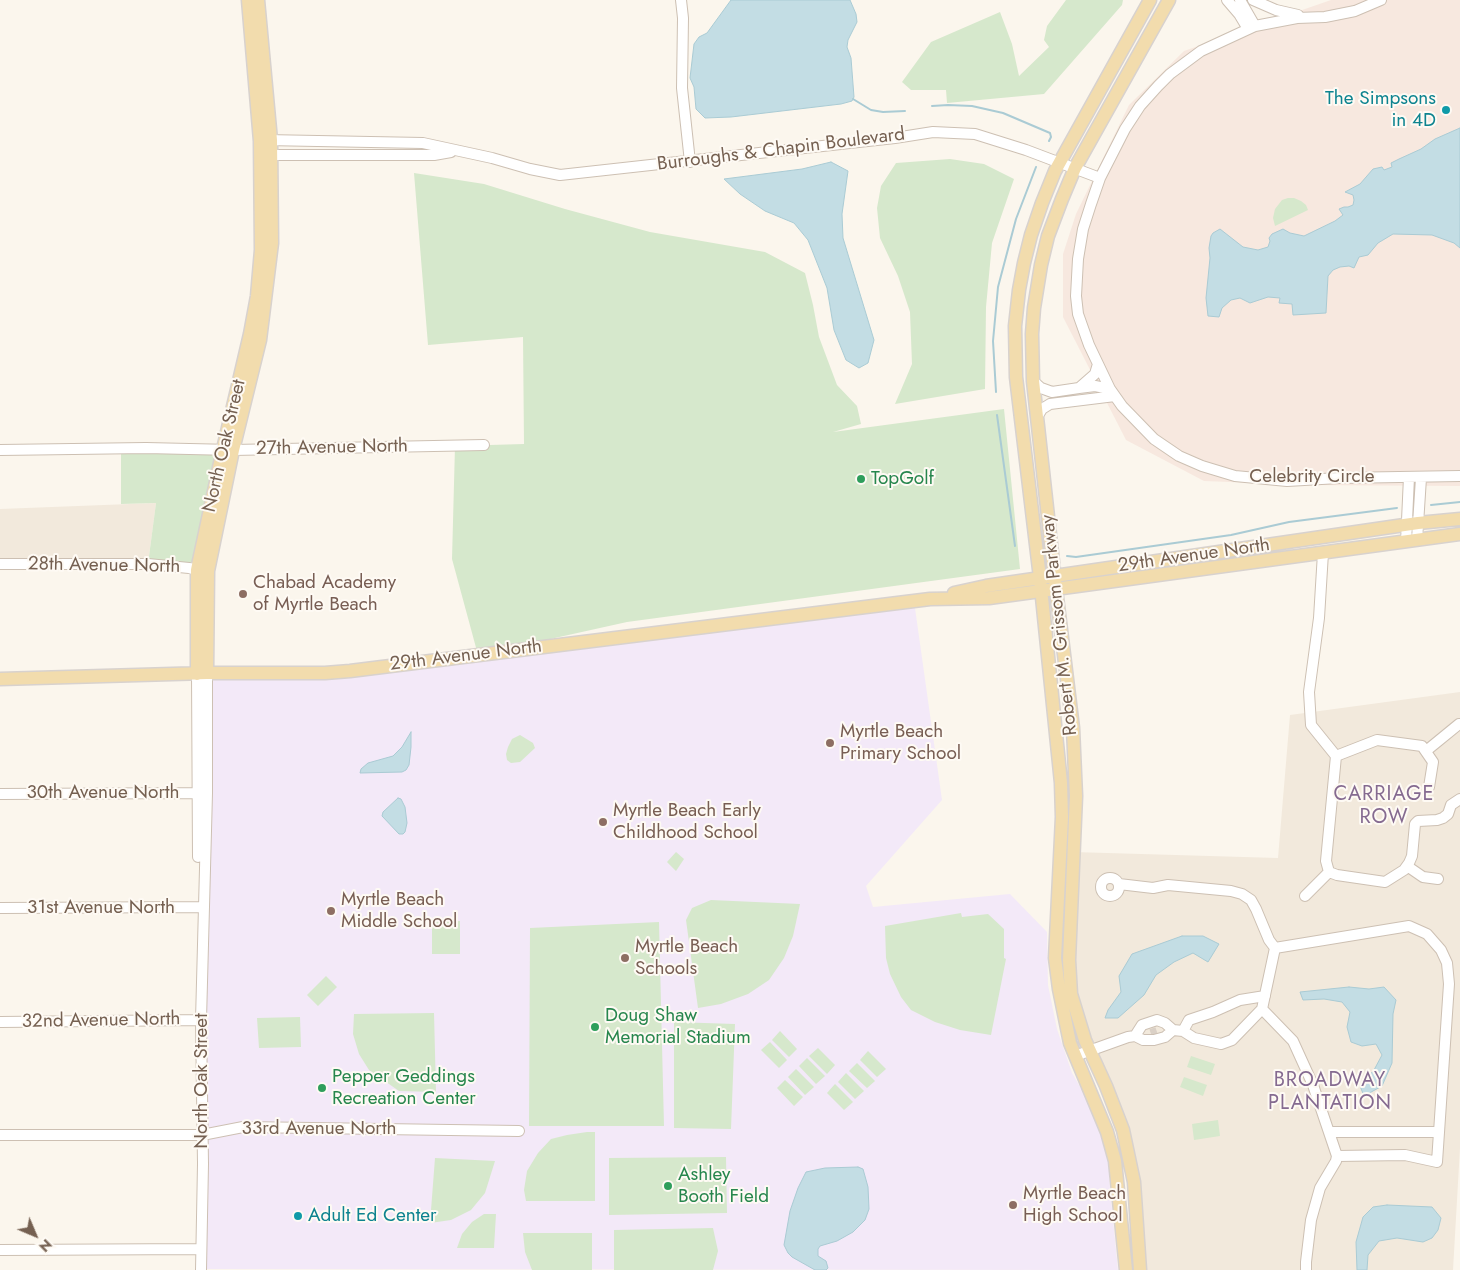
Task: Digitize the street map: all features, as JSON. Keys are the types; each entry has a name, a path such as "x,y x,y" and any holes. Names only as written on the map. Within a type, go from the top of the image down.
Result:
{"main road":[{"name":"North Oak Street","path":"248,0 266,140"},
{"name":"North Oak Street","path":"202,674 202,571 228,450 260,340 272,243 265,155 266,140 258,0"},
{"name":"Robert M. Grissom Parkway","path":"1126,1270 1114,1161 1107,1132 1070,1043 1055,958 1062,817 1061,783 1016,377 1015,326 1019,290 1031,235 1042,204 1060,162 1150,0"},
{"name":"Robert M. Grissom Parkway","path":"1140,1270 1134,1182 1123,1130 1090,1051 1071,994 1069,960 1076,796 1073,728 1033,381 1032,342 1034,308 1041,265 1053,221 1075,168 1169,0"},
{"name":"29th Avenue North","path":"0,679 326,673 930,599 989,598 1040,584 1055,576 1412,524 1460,519"},
{"name":"29th Avenue North","path":"1040,584 1056,589 1226,564 1460,534"}],"street":[{"path":"681,0 683,18 682,88 690,162"},
{"path":"1227,0 1252,27"},
{"path":"1240,0 1252,27"},
{"path":"1253,0 1276,10 1308,17"},
{"name":"Celebrity Circle","path":"1381,0 1356,11 1325,17 1275,21 1252,27 1201,52 1170,74 1158,86 1140,106 1125,129 1100,178 1086,217 1080,241 1076,296 1078,314 1083,332 1113,392 1136,422 1154,439 1178,456 1212,470 1247,478 1287,481 1460,476"},
{"name":"Burroughs & Chapin Boulevard","path":"266,140 389,144 423,143 560,175 690,162 933,132 975,134 1026,150 1100,178"},
{"name":"Burroughs & Chapin Boulevard","path":"265,155 434,155 457,151"},
{"path":"1079,388 1095,374 1098,364"},
{"path":"1033,381 1041,388 1052,392 1095,386 1113,392"},
{"path":"1037,418 1042,409 1050,404 1113,392"},
{"name":"27th Avenue North","path":"0,450 141,448 228,450 484,445"},
{"path":"1409,477 1412,524 1411,541"},
{"path":"1412,524 1422,478"},
{"path":"1323,553 1319,618 1309,692 1311,725 1336,756 1326,861 1329,872 1337,876 1385,882 1407,866 1412,856 1415,824 1418,821 1443,818 1448,814 1451,805 1460,799"},
{"name":"28th Avenue North","path":"0,564 148,564 202,571"},
{"name":"North Oak Street","path":"201,1270 201,1020 204,893 198,856 202,793 202,674"},
{"path":"1426,751 1459,724"},
{"path":"1336,756 1377,740 1422,746 1433,762 1429,787"},
{"name":"30th Avenue North","path":"0,794 202,793"},
{"path":"1407,866 1423,878 1438,879"},
{"path":"1305,896 1329,872"},
{"path":"1119,884 1153,888 1168,885 1231,890 1242,894 1250,900 1256,909 1268,940 1275,948"},
{"name":"31st Avenue North","path":"0,908 203,907"},
{"path":"1275,948 1408,926 1427,934 1441,950 1447,963 1449,984 1437,1162 1405,1154 1337,1156"},
{"path":"1075,1056 1147,1032 1175,1032 1221,1044 1232,1040 1262,1009 1275,948"},
{"path":"1147,1032 1154,1040 1175,1032 1189,1020 1240,1000 1265,996"},
{"path":"1262,1009 1294,1041 1313,1085 1337,1156 1320,1188 1311,1220 1306,1270"},
{"name":"32nd Avenue North","path":"0,1022 201,1020"},
{"name":"33rd Avenue North","path":"0,1135 202,1136 243,1127 519,1131"},
{"path":"1330,1132 1439,1132"},
{"path":"0,1250 201,1249"}],"shaded area":[{"path":"1331,0 1460,0 1460,486 1305,485 1204,481 1126,440 1063,317 1063,254 1076,214 1129,105 1184,51"},
{"path":"156,503 148,564 0,564 0,509"},
{"name":"Myrtle Beach Schools","path":"914,601 942,800 866,886 873,907 1010,894 1047,932 1048,985 1057,1029 1072,1073 1107,1132 1118,1270 201,1269 207,673 325,673"},
{"path":"1460,692 1460,1148 1453,1270 1140,1270 1123,1130 1071,994 1073,852 1278,858 1290,715"}],"green space":[{"path":"1066,0 1123,0 1122,5 1044,94 947,103 946,90 911,90 902,82 931,42 1000,12 1012,44 1019,76 1049,47 1044,40 1047,26"},
{"path":"950,159 984,164 1014,179 992,243 986,307 985,389 895,404 912,364 910,312 898,276 880,238 877,208 881,186 896,163"},
{"path":"414,173 484,184 565,209 650,232 765,252 805,273 819,337 837,385 857,406 861,424 833,432 1004,409 1020,569 627,622 478,655 452,559 455,446 524,444 523,337 428,345"},
{"path":"1288,198 1301,201 1308,210 1275,226 1273,218 1275,209 1282,200"},
{"path":"121,449 223,449 197,570 148,564 156,503 121,504"},
{"path":"520,735 533,743 535,748 520,762 511,763 507,760 508,747 512,739"},
{"path":"676,852 684,859 676,871 667,862"},
{"path":"711,900 800,904 793,936 784,958 769,980 748,994 721,1004 698,1008 686,920 692,908"},
{"path":"961,913 962,917 988,914 1004,929 1004,958 1006,959 991,1035 960,1030 935,1022 911,1010 901,997 890,974 886,958 885,926"},
{"path":"460,921 460,954 432,954 432,922"},
{"name":"Doug Shaw Memorial Stadium","path":"659,922 664,1126 529,1126 530,928"},
{"path":"326,976 337,987 318,1006 307,995"},
{"path":"434,1013 436,1092 399,1091 369,1070 359,1054 353,1034 354,1014"},
{"path":"300,1017 301,1047 259,1048 257,1018"},
{"path":"674,1022 735,1024 731,1129 674,1128"},
{"path":"780,1031 797,1049 789,1057 772,1040"},
{"path":"770,1042 787,1060 779,1068 761,1050"},
{"path":"818,1048 835,1065 827,1074 809,1056"},
{"path":"868,1051 886,1069 877,1077 860,1060"},
{"path":"1191,1056 1215,1064 1211,1075 1187,1067"},
{"path":"807,1058 825,1076 816,1084 799,1066"},
{"path":"857,1063 875,1081 867,1088 849,1071"},
{"path":"796,1069 814,1087 805,1095 788,1077"},
{"path":"846,1073 864,1091 855,1099 838,1082"},
{"path":"1184,1077 1207,1085 1203,1096 1180,1087"},
{"path":"785,1080 803,1097 794,1106 777,1088"},
{"path":"835,1084 853,1102 844,1110 827,1093"},
{"path":"1218,1120 1220,1136 1194,1140 1192,1124"},
{"path":"595,1132 595,1201 526,1201 524,1190 527,1171 538,1153 551,1139"},
{"name":"Ashley Booth Field","path":"726,1157 727,1213 609,1215 609,1158"},
{"path":"435,1158 495,1161 485,1193 471,1210 451,1220 430,1223"},
{"path":"484,1214 496,1214 494,1248 457,1248 462,1234 472,1222"},
{"path":"713,1228 718,1251 713,1270 614,1270 614,1230"},
{"path":"523,1233 592,1233 592,1270 532,1270 525,1252"}],"water":[{"path":"731,0 850,0 857,22 848,40 847,47 851,58 854,97 852,101 841,104 731,117 705,118 696,109 694,87 690,78 694,44 699,37 707,33"},
{"path":"1460,128 1460,248 1454,243 1432,235 1393,234 1378,243 1368,255 1359,257 1354,268 1349,266 1333,270 1328,276 1326,313 1293,315 1292,304 1279,303 1280,298 1268,297 1250,303 1240,298 1231,300 1222,308 1219,317 1208,316 1206,298 1210,258 1209,248 1213,233 1220,229 1243,247 1258,250 1268,247 1269,238 1272,234 1283,229 1290,233 1304,236 1343,215 1339,209 1353,205 1354,200 1353,195 1345,192 1360,184 1373,169 1382,167 1384,170 1392,167 1391,163"},
{"path":"831,162 848,171 842,214 843,238 874,340 868,363 859,368 846,360 834,330 827,288 808,240 794,223 765,211 740,194 724,179 802,169"},
{"path":"411,732 409,765 406,770 402,772 360,773 361,769 368,763 393,756 402,747"},
{"path":"398,798 401,799 405,807 407,823 403,834 399,834 382,816 383,812"},
{"path":"1182,936 1203,936 1219,944 1208,962 1193,953 1174,962 1156,975 1144,995 1118,1018 1105,1018 1108,1010 1121,992 1119,976 1132,954"},
{"path":"1349,987 1369,989 1384,987 1396,1000 1393,1014 1392,1063 1382,1086 1364,1096 1360,1086 1374,1070 1382,1055 1376,1044 1362,1046 1351,1042 1347,1027 1350,1012 1342,1002 1324,999 1303,1000 1300,992"},
{"path":"858,1167 863,1169 868,1187 869,1209 865,1220 853,1232 837,1241 820,1246 818,1256 826,1261 828,1268 826,1270 815,1270 792,1257 784,1245 790,1211 798,1188 806,1172 825,1168"},
{"path":"1387,1205 1432,1207 1441,1218 1438,1230 1432,1238 1423,1242 1397,1238 1379,1241 1368,1255 1367,1270 1357,1270 1356,1242 1363,1217 1373,1207"}],"waterway":[{"path":"853,99 871,110 883,112 905,111"},
{"path":"932,106 972,106 1003,113 1050,133 1049,141"},
{"path":"996,392 993,341 998,287 1016,219 1036,167"},
{"path":"997,415 1015,546"},
{"path":"1431,505 1460,502"},
{"path":"1067,556 1076,557 1231,535 1289,522 1397,508"}],"tunnel":[{"path":"1151,1034 1157,1032"}],"place":[{"name":"The Simpsons in 4D","path":"1446,110"},
{"name":"TopGolf","path":"861,479"},
{"name":"Chabad Academy of Myrtle Beach","path":"243,594"},
{"name":"Myrtle Beach Primary School","path":"830,743"},
{"name":"Myrtle Beach Early Childhood School","path":"603,822"},
{"name":"Myrtle Beach Middle School","path":"331,911"},
{"name":"Myrtle Beach Schools","path":"625,958"},
{"name":"Doug Shaw Memorial Stadium","path":"595,1027"},
{"name":"Pepper Geddings Recreation Center","path":"322,1088"},
{"name":"Ashley Booth Field","path":"668,1186"},
{"name":"Myrtle Beach High School","path":"1013,1205"},
{"name":"Adult Ed Center","path":"298,1216"}],"district":[{"name":"CARRIAGE ROW","path":"1384,806"},
{"name":"BROADWAY PLANTATION","path":"1330,1092"}]}
